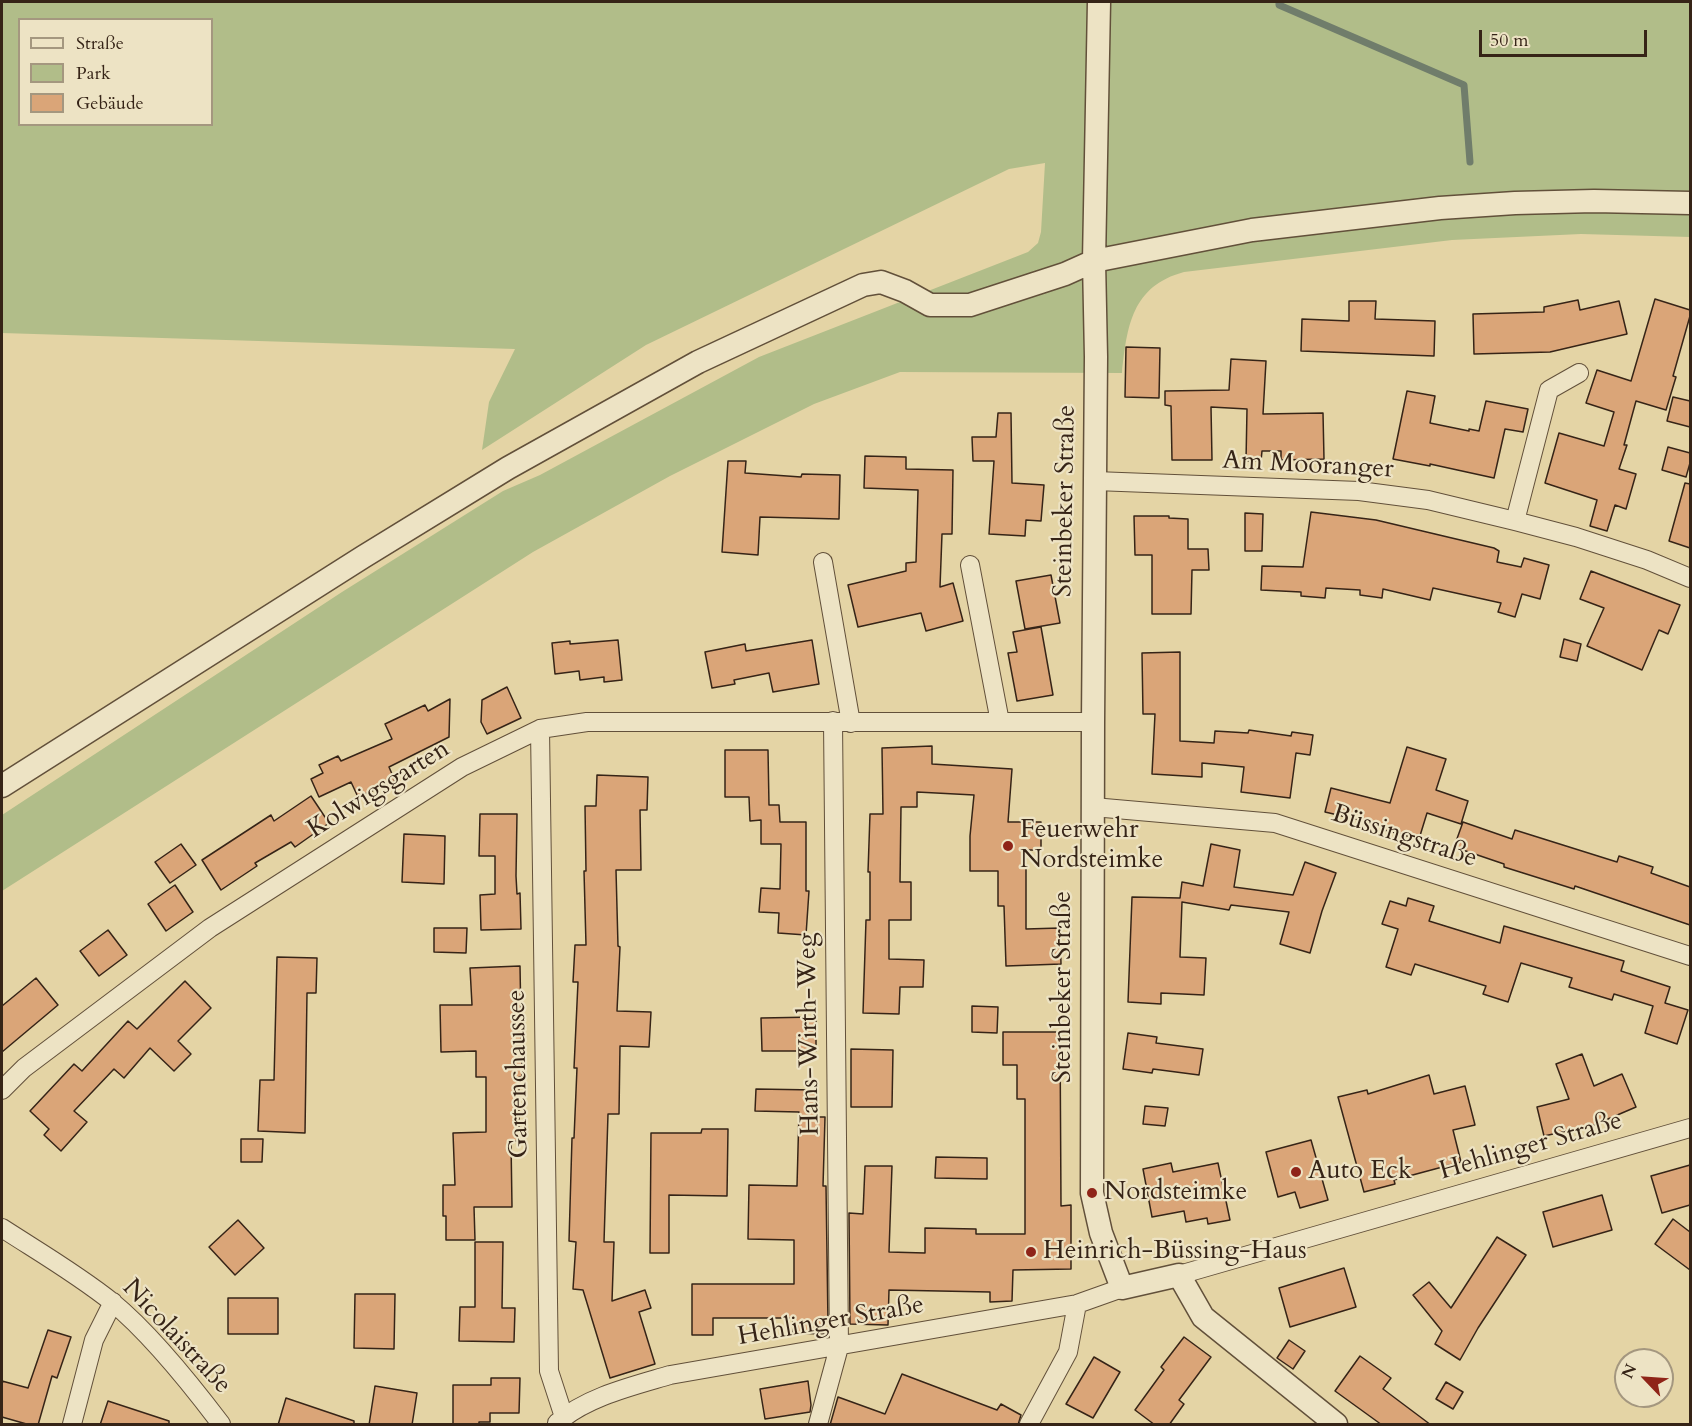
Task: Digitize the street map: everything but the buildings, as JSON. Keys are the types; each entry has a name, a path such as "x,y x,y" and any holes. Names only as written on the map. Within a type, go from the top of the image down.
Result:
{"street":[{"name":"Steinbeker Straße","path":"1099,2 1094,261 1096,311 1092,1193 1101,1233 1122,1288"},
{"path":"2,786 363,556 508,468 698,362 862,285 881,282 930,305 970,305 1065,274 1094,261 1252,230 1440,207 1594,201 1690,203"},
{"path":"1515,520 1548,390 1579,373"},
{"name":"Am Mooranger","path":"1095,481 1359,491 1428,500 1515,520 1636,556 1690,578"},
{"path":"823,562 851,723"},
{"path":"970,565 1000,722"},
{"name":"Hans-Wirth-Weg","path":"818,1425 838,1347 832,721"},
{"name":"Kolwigsgarten","path":"2,1090 24,1068 210,928 462,766 540,729 587,722 1093,722"},
{"name":"Gartenchaussee","path":"540,729 549,1371 560,1421"},
{"name":"Büssingstraße","path":"1093,807 1275,823 1690,956"},
{"name":"Hehlinger Straße","path":"1179,1275 1690,1128"},
{"name":"Nicolaistraße","path":"2,1228 113,1302 195,1390 220,1425"},
{"path":"1122,1288 1179,1275 1203,1317 1336,1425"},
{"name":"Hehlinger Straße","path":"560,1421 609,1393 670,1375 1077,1304 1122,1288"},
{"path":"72,1425 94,1340 113,1302"},
{"path":"1029,1425 1068,1352 1077,1304"}],"green space":[{"path":"2,2 1690,2 1690,237 1581,234 1452,240 1184,272 1167,278 1153,287 1135,310 1126,339 1122,373 900,372 814,404 670,476 533,552 2,891 2,815 342,592 503,491 540,475 759,357 1028,252 1038,243 1041,232 1045,163 1009,169 646,345 482,450 489,402 515,349 2,333"}],"waterway":[{"path":"1279,2 1279,5 1464,85 1470,162"}],"place":[{"name":"Feuerwehr Nordsteimke","path":"1008,846"},
{"name":"Auto Eck","path":"1296,1172"},
{"name":"Nordsteimke","path":"1092,1193"},
{"name":"Heinrich-Büssing-Haus","path":"1031,1252"}]}
